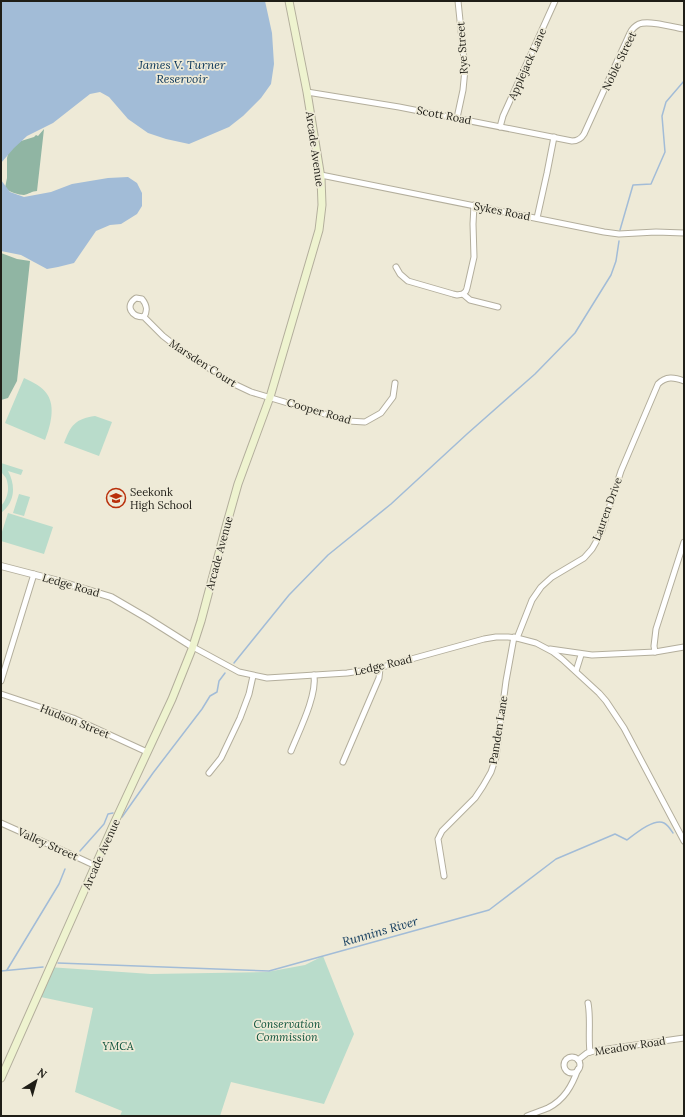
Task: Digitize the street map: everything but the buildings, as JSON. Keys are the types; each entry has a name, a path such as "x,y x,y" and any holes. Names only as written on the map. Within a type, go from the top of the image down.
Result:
{"main road":[{"name":"Arcade Avenue","path":"1,1078 172,699 193,647 235,496 270,397 319,230 322,205 321,175 307,92 289,1"}],"street":[{"name":"Rye Street","path":"457,118 463,90 465,69 458,1"},
{"name":"Applejack Lane","path":"500,127 503,116 555,1"},
{"name":"Noble Street","path":"580,139 584,134 633,29 643,23 684,29"},
{"name":"Scott Road","path":"307,92 399,106 572,141 577,141 580,139"},
{"path":"537,218 548,173 554,137"},
{"name":"Sykes Road","path":"321,175 619,234 656,232 684,233"},
{"path":"396,266 400,274 408,281 457,295 463,294 467,288 474,257 472,224 474,206"},
{"path":"463,294 470,300 498,307"},
{"name":"Marsden Court","path":"144,317 163,336 185,353 232,383 251,392 270,397"},
{"name":"Lauren Drive","path":"516,637 532,600 540,587 552,577 584,558 596,542 602,530 621,472 658,384 665,379 670,378 676,378 684,381"},
{"name":"Cooper Road","path":"270,397 348,421 365,422 381,413 393,398 395,383"},
{"path":"655,652 654,646 656,630 684,542"},
{"name":"Ledge Road","path":"1,566 34,574 111,597 193,647 239,672 253,676 267,678 347,673 380,668 484,639 502,636 516,637 536,643 554,652 576,671 606,701 624,728 684,841"},
{"path":"1,681 34,574"},
{"name":"Pamden Lane","path":"444,876 438,839 442,831 475,798 491,772 496,756 506,681 516,637"},
{"path":"544,647 592,656 655,652 684,647"},
{"path":"576,671 581,654"},
{"path":"343,762 379,678 380,668"},
{"path":"291,751 313,696 315,683 314,675"},
{"path":"209,773 221,758 240,718 249,694 253,676"},
{"name":"Hudson Street","path":"1,694 73,718 147,752"},
{"name":"Valley Street","path":"1,823 96,866"},
{"path":"588,1003 590,1012 590,1052"},
{"name":"Meadow Road","path":"578,1069 571,1072 567,1070 564,1065 569,1058 574,1057 578,1060 590,1052 684,1038"},
{"path":"527,1116 547,1109 562,1098 571,1086 580,1064 578,1060"}],"green space":[{"path":"44,129 37,191 24,195 9,191 5,188 9,150 21,141 36,135 38,136"},
{"path":"1,253 17,259 30,261 17,381 8,398 1,400"},
{"path":"24,378 37,384 50,399 52,411 49,429 45,440 5,423"},
{"path":"95,416 112,422 99,456 64,443 72,427 78,421"},
{"path":"1,463 23,470 21,475 8,471 11,477 13,494 6,509 1,513 1,506 7,496 8,489 6,478 1,471"},
{"path":"19,494 30,497 24,516 13,513"},
{"path":"8,513 53,527 44,554 1,541 1,535"},
{"name":"Conservation Commission","path":"323,956 354,1034 324,1104 231,1082 220,1116 120,1116 122,1111 75,1092 93,1008 36,996 48,967 151,974 267,972 305,965"}],"water":[{"name":"James V. Turner Reservoir","path":"1,1 265,1 272,33 274,64 271,84 261,98 243,116 229,127 189,144 148,133 128,119 109,97 100,92 90,94 53,123 27,136 1,163"},
{"path":"128,177 137,183 142,193 142,206 137,214 121,224 110,225 96,231 74,263 47,269 21,255 1,251 1,180 10,192 24,197 51,192 72,184 108,178"}],"waterway":[{"path":"620,230 633,185 651,184 665,152 662,116 666,102 684,81"},
{"path":"234,663 289,595 328,555 391,504 535,374 575,333 611,275 616,261 619,241"},
{"path":"122,817 210,696 217,692 219,681 225,673"},
{"path":"80,851 104,824 108,814 113,813"},
{"name":"Runnins River","path":"58,963 269,971 489,910 556,859 615,834 627,840 645,827 660,822 667,825 673,833"},
{"path":"7,970 59,884 65,869"},
{"name":"Runnins River","path":"1,971 43,967"}],"place":[{"name":"Seekonk High School","path":"116,498"}],"park label":[{"name":"YMCA","path":"118,1046"}]}
